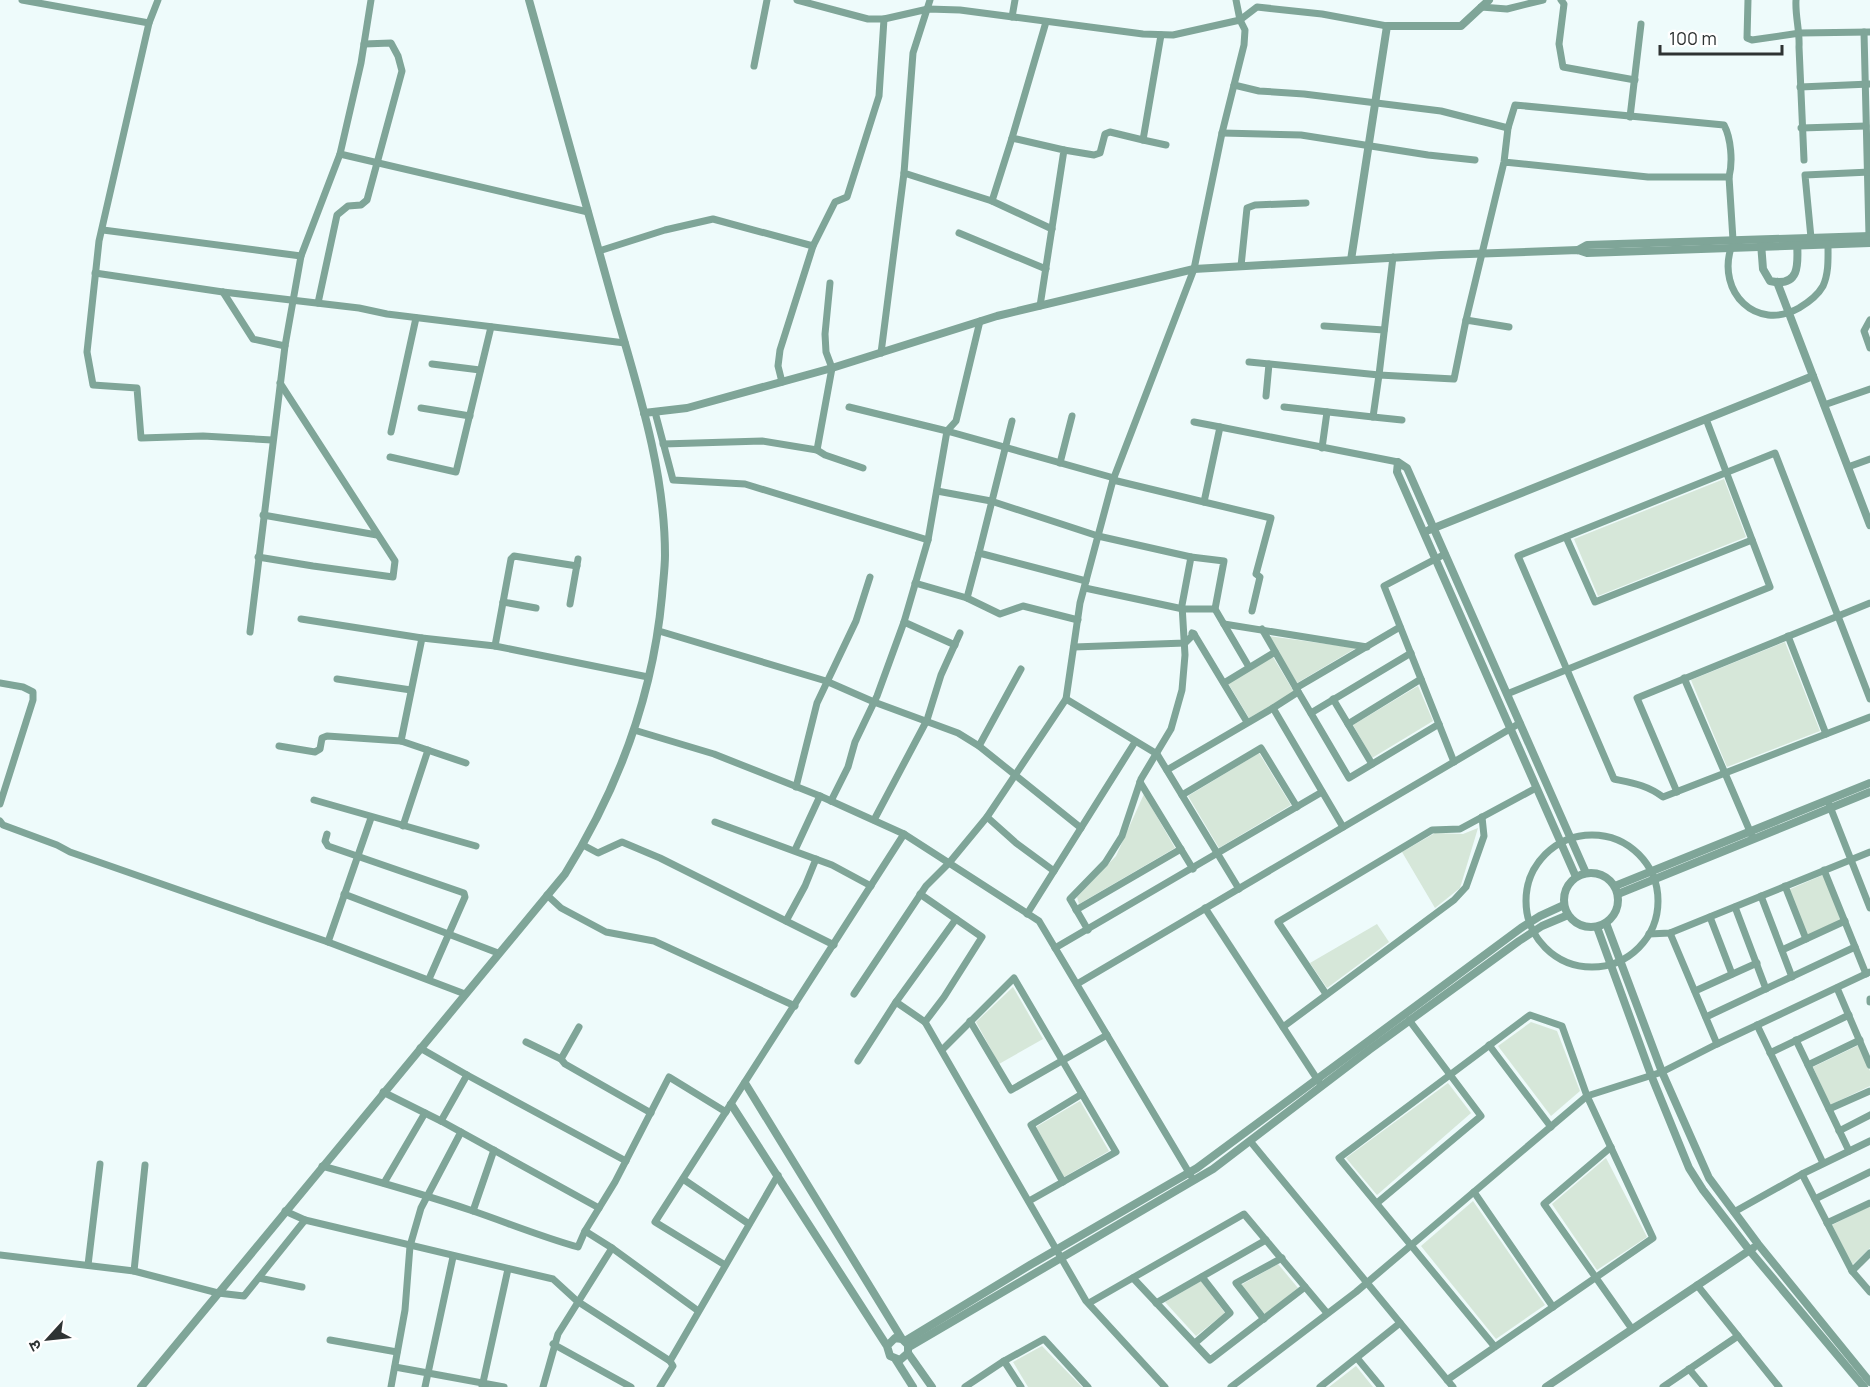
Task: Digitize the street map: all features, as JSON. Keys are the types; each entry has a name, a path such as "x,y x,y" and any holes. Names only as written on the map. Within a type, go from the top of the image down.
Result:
{"street":[{"path":"22,0 149,23"},
{"path":"158,0 149,23 99,241 87,352 93,385 137,388 141,438 203,436 272,440"},
{"path":"250,632 272,440 301,256 340,154 364,44 371,0"},
{"path":"141,1387 565,874 613,787 640,712 659,631 665,555 659,476 625,343 529,0"},
{"path":"754,66 767,0"},
{"path":"798,0 821,3 851,16 884,20 928,9 960,10 1161,35 1173,35 1240,20 1257,7 1322,14 1387,26 1461,26 1489,0"},
{"path":"881,353 904,173 913,53 930,0"},
{"path":"1012,17 1015,0"},
{"path":"854,994 920,894 987,817 1066,699 1085,584 1113,479 1194,269 1245,30 1240,20 1236,0"},
{"path":"1481,8 1507,9 1543,0"},
{"path":"1561,0 1564,4 1559,44 1563,67 1635,80"},
{"path":"1749,0 1747,38 1752,40 1800,33 1867,32 1870,238"},
{"path":"1796,0 1795,15 1800,33 1801,128 1804,160"},
{"path":"782,382 778,366 780,350 813,246 835,202 847,197 879,96 884,20"},
{"path":"992,201 1046,22"},
{"path":"1630,117 1641,24"},
{"path":"1351,260 1387,26"},
{"path":"1143,140 1161,35"},
{"path":"318,303 337,215 348,206 361,205 366,200 402,71 391,43 364,44"},
{"path":"1800,87 1868,84"},
{"path":"1234,85 1259,91 1304,94 1441,111 1508,128"},
{"path":"1249,362 1378,375 1454,379 1466,320 1484,253 1504,162 1508,128 1515,105 1724,126 1728,132 1731,170 1729,177 1732,244 1728,257 1728,274 1732,289 1744,303 1761,315 1774,317 1789,313 1813,298 1823,286 1828,269 1828,244"},
{"path":"1801,128 1868,129"},
{"path":"1012,138 1095,155 1100,153 1105,134 1110,132 1166,145"},
{"path":"1222,133 1300,135 1474,160"},
{"path":"1040,306 1064,150"},
{"path":"340,154 588,212"},
{"path":"1504,162 1648,177 1729,177"},
{"path":"904,173 992,201 1052,229"},
{"path":"1811,238 1805,175 1869,173"},
{"path":"1240,266 1247,208 1255,205 1306,203"},
{"path":"599,251 665,230 713,219 813,246"},
{"path":"103,230 301,256"},
{"path":"959,232 1046,269"},
{"path":"1797,242 1811,238 1870,238"},
{"path":"644,413 687,408 832,368 980,321 1194,269 1393,257 1578,250 1587,245 1797,242 1828,244 1870,238"},
{"path":"1761,243 1763,269 1770,281 1777,282 1793,277 1798,267 1797,242"},
{"path":"1373,417 1393,257"},
{"path":"95,273 102,276 318,303 416,318 625,343"},
{"path":"1777,282 1870,525"},
{"path":"817,450 832,368 826,352 825,334 830,283"},
{"path":"223,292 252,339 285,346"},
{"path":"391,432 416,318"},
{"path":"1466,320 1509,327"},
{"path":"1870,320 1864,331 1870,348"},
{"path":"831,801 848,766 855,742 874,702 904,622 928,540 947,431 956,421 980,321"},
{"path":"1324,326 1384,330"},
{"path":"390,457 456,472 491,327"},
{"path":"432,364 480,370"},
{"path":"1266,396 1269,364"},
{"path":"1423,532 1813,376"},
{"path":"258,557 393,577 395,561 280,383"},
{"path":"1824,405 1870,389"},
{"path":"849,407 947,431 1113,479 1271,518 1256,574 1260,577 1252,611"},
{"path":"1284,407 1402,420"},
{"path":"421,408 470,416"},
{"path":"655,412 672,480 745,484 928,540"},
{"path":"1322,448 1327,412"},
{"path":"1060,463 1072,416"},
{"path":"1507,694 1770,587 1706,419"},
{"path":"967,597 1012,421"},
{"path":"1194,422 1398,462 1407,468 1586,873"},
{"path":"1204,502 1220,427"},
{"path":"663,444 762,441 817,450 862,468"},
{"path":"1870,699 1775,453 1518,556 1614,779 1651,788 1663,797 1870,717"},
{"path":"1848,467 1870,459"},
{"path":"1398,462 1397,472 1576,877"},
{"path":"937,491 991,501 1098,536 1224,561 1215,609 1249,667"},
{"path":"263,515 378,535"},
{"path":"1566,537 1595,602 1752,540"},
{"path":"979,553 1085,584 1183,609 1215,609"},
{"path":"1445,554 1384,586 1454,762"},
{"path":"495,646 511,559 514,556 578,563 570,604"},
{"path":"1088,930 1070,899 1105,862 1122,836 1140,782 1171,729 1182,690 1185,643 1183,609 1191,556"},
{"path":"796,787 817,703 856,621 870,577"},
{"path":"915,583 967,597 1000,614 1023,606 1078,620"},
{"path":"503,602 536,608"},
{"path":"1677,792 1637,698 1870,603"},
{"path":"301,619 422,638 495,646 648,677"},
{"path":"904,622 955,645"},
{"path":"1224,624 1367,647"},
{"path":"1167,770 1273,708 1297,690 1400,627"},
{"path":"1262,629 1349,778 1439,724"},
{"path":"659,631 826,681 874,702 958,733 980,746 1082,828"},
{"path":"1184,631 1194,634 1247,722"},
{"path":"874,820 927,720 941,675 960,633"},
{"path":"1074,647 1185,643 1194,634"},
{"path":"1788,636 1826,734"},
{"path":"401,741 422,638"},
{"path":"1224,683 1275,652"},
{"path":"1311,713 1411,653"},
{"path":"980,746 1021,669"},
{"path":"1684,678 1752,835"},
{"path":"337,679 411,690"},
{"path":"1348,724 1421,679"},
{"path":"0,683 23,687 33,692 33,700 0,804"},
{"path":"1066,699 1157,754 1239,889"},
{"path":"1334,699 1372,764"},
{"path":"1273,708 1342,827"},
{"path":"1077,984 1520,723"},
{"path":"634,730 714,754 820,796 904,834 1039,921 1191,1177"},
{"path":"279,746 315,752 320,749 322,738 327,736 401,741 466,763"},
{"path":"1027,914 1135,742"},
{"path":"1182,795 1261,748 1297,807"},
{"path":"403,826 428,750"},
{"path":"1140,782 1193,869"},
{"path":"1617,890 1829,804 1870,783"},
{"path":"1326,994 1278,922 1432,830 1460,829 1536,788"},
{"path":"1055,948 1322,792"},
{"path":"1829,804 1870,792"},
{"path":"795,850 820,796"},
{"path":"314,800 476,846"},
{"path":"1829,804 1870,908"},
{"path":"987,817 1054,871"},
{"path":"1283,1027 1454,900 1467,887 1484,836 1482,817"},
{"path":"328,942 371,818"},
{"path":"0,821 3,825 26,835 95,861 328,942 465,994"},
{"path":"715,822 795,850 871,886"},
{"path":"327,834 325,841 328,846 464,893 465,897 429,979"},
{"path":"725,1265 655,1222 904,834"},
{"path":"1588,835 1609,837 1626,844 1641,856 1653,875 1658,895 1658,910 1653,927 1642,946 1622,963 1584,967 1564,961 1550,951 1532,927 1527,907 1527,892 1532,874 1546,853 1571,838 1588,835"},
{"path":"583,845 598,853 622,842 660,858 834,945"},
{"path":"1076,910 1181,849"},
{"path":"1649,934 1670,933 1870,852"},
{"path":"786,921 805,886 816,859"},
{"path":"1236,1386 1412,1245 1587,1095 1662,1072 1868,973 1824,870"},
{"path":"1586,873 1602,874 1617,890 1617,910 1606,923 1597,927 1581,926 1568,915 1564,905 1566,890 1576,877 1586,873"},
{"path":"1785,886 1806,939"},
{"path":"344,894 498,953"},
{"path":"547,894 561,908 606,932 654,941 795,1006"},
{"path":"920,894 982,937 944,997 924,1022"},
{"path":"1761,896 1792,977"},
{"path":"896,1360 903,1358 906,1345 1250,1140 1447,982 1564,905"},
{"path":"1735,907 1766,989"},
{"path":"1205,908 1320,1082"},
{"path":"1191,1177 1320,1082 1410,1020 1532,927 1568,915"},
{"path":"1710,917 1732,974"},
{"path":"858,1061 896,1002 956,919"},
{"path":"1782,950 1845,921"},
{"path":"1606,923 1662,1072 1709,1178 1758,1244 1870,1382"},
{"path":"1597,927 1651,1075 1689,1168 1750,1251 1864,1387"},
{"path":"1670,933 1717,1044"},
{"path":"1706,1017 1855,947"},
{"path":"1695,991 1757,963"},
{"path":"942,1050 1014,978 1116,1152 1029,1201"},
{"path":"1837,988 1870,1065"},
{"path":"896,1002 924,1022 942,1050 1089,1303 1164,1387"},
{"path":"1447,1380 1596,1278 1653,1238 1587,1095 1562,1026 1530,1015 1339,1158 1495,1347"},
{"path":"1770,1053 1849,1015"},
{"path":"1377,1203 1480,1116 1410,1020"},
{"path":"970,1021 1011,1090 1107,1035"},
{"path":"1757,1025 1823,1163"},
{"path":"561,1059 579,1027"},
{"path":"1796,1040 1849,1151"},
{"path":"1808,1065 1860,1040"},
{"path":"526,1042 561,1059 565,1064 651,1113"},
{"path":"1489,1045 1551,1127"},
{"path":"420,1048 626,1161"},
{"path":"441,1121 467,1075"},
{"path":"322,1166 427,1196 539,1236 578,1247 669,1077 726,1112"},
{"path":"745,1083 932,1387"},
{"path":"1829,1109 1870,1090"},
{"path":"383,1092 441,1121 599,1208"},
{"path":"1063,1182 1031,1125 1082,1094"},
{"path":"731,1104 887,1346 888,1353 896,1360 913,1387"},
{"path":"384,1183 425,1113"},
{"path":"1839,1131 1870,1115"},
{"path":"391,1387 405,1310 410,1246 421,1208 461,1132"},
{"path":"1250,1140 1453,1387"},
{"path":"1734,1212 1823,1163 1870,1141"},
{"path":"1611,1147 1544,1204 1632,1329"},
{"path":"473,1211 494,1150"},
{"path":"88,1265 100,1164"},
{"path":"134,1271 145,1165"},
{"path":"1815,1199 1870,1172"},
{"path":"1802,1174 1852,1271 1870,1292"},
{"path":"670,1361 778,1175"},
{"path":"683,1179 749,1224"},
{"path":"1474,1192 1553,1307"},
{"path":"1827,1223 1870,1203"},
{"path":"285,1211 304,1220 553,1279 577,1301 670,1361 673,1366 660,1387"},
{"path":"1089,1303 1244,1214 1328,1313"},
{"path":"0,1255 134,1271 218,1293 244,1296 304,1220"},
{"path":"585,1231 698,1310"},
{"path":"1156,1303 1266,1240"},
{"path":"1546,1387 1758,1244"},
{"path":"543,1387 553,1344 577,1301 612,1248"},
{"path":"1852,1271 1870,1253"},
{"path":"425,1387 453,1257"},
{"path":"1264,1319 1236,1283 1282,1258"},
{"path":"482,1385 508,1269"},
{"path":"1195,1343 1230,1313 1202,1276"},
{"path":"259,1278 302,1287"},
{"path":"1133,1278 1210,1360 1305,1287"},
{"path":"1697,1285 1779,1387"},
{"path":"1320,1387 1400,1323"},
{"path":"1663,1387 1738,1336"},
{"path":"887,1346 895,1338 906,1345"},
{"path":"965,1387 1004,1361 1044,1339 1088,1387"},
{"path":"330,1340 397,1352"},
{"path":"553,1344 631,1387"},
{"path":"1357,1358 1381,1387"},
{"path":"1004,1361 1021,1387"},
{"path":"395,1367 482,1385 504,1387"},
{"path":"1689,1369 1704,1387"}],"green space":[{"path":"1724,479 1746,537 1598,596 1574,539"},
{"path":"1269,636 1356,648 1297,683"},
{"path":"1785,642 1820,731 1727,767 1691,680"},
{"path":"1273,657 1294,692 1249,718 1228,683"},
{"path":"1418,686 1433,721 1372,758 1353,725"},
{"path":"1259,753 1291,805 1219,848 1188,796"},
{"path":"1144,794 1175,848 1079,904 1077,897 1116,856"},
{"path":"1478,828 1460,888 1435,908 1402,852 1435,833 1463,834"},
{"path":"1823,875 1841,920 1806,936 1788,890"},
{"path":"1377,924 1389,942 1327,988 1310,963"},
{"path":"1013,987 1043,1039 999,1064 976,1022"},
{"path":"1531,1022 1557,1031 1580,1091 1551,1116 1498,1046"},
{"path":"1859,1045 1870,1071 1870,1086 1830,1105 1813,1067"},
{"path":"1448,1083 1471,1113 1377,1195 1346,1158"},
{"path":"1080,1101 1109,1151 1064,1177 1036,1127"},
{"path":"1606,1158 1647,1237 1597,1270 1552,1204"},
{"path":"1473,1201 1545,1305 1496,1339 1421,1246"},
{"path":"1870,1206 1870,1248 1852,1265 1832,1225"},
{"path":"1278,1264 1298,1288 1265,1314 1241,1285"},
{"path":"1201,1281 1225,1313 1196,1336 1165,1302"},
{"path":"1042,1346 1082,1387 1028,1387 1013,1362"},
{"path":"1356,1366 1373,1387 1329,1387"}]}
